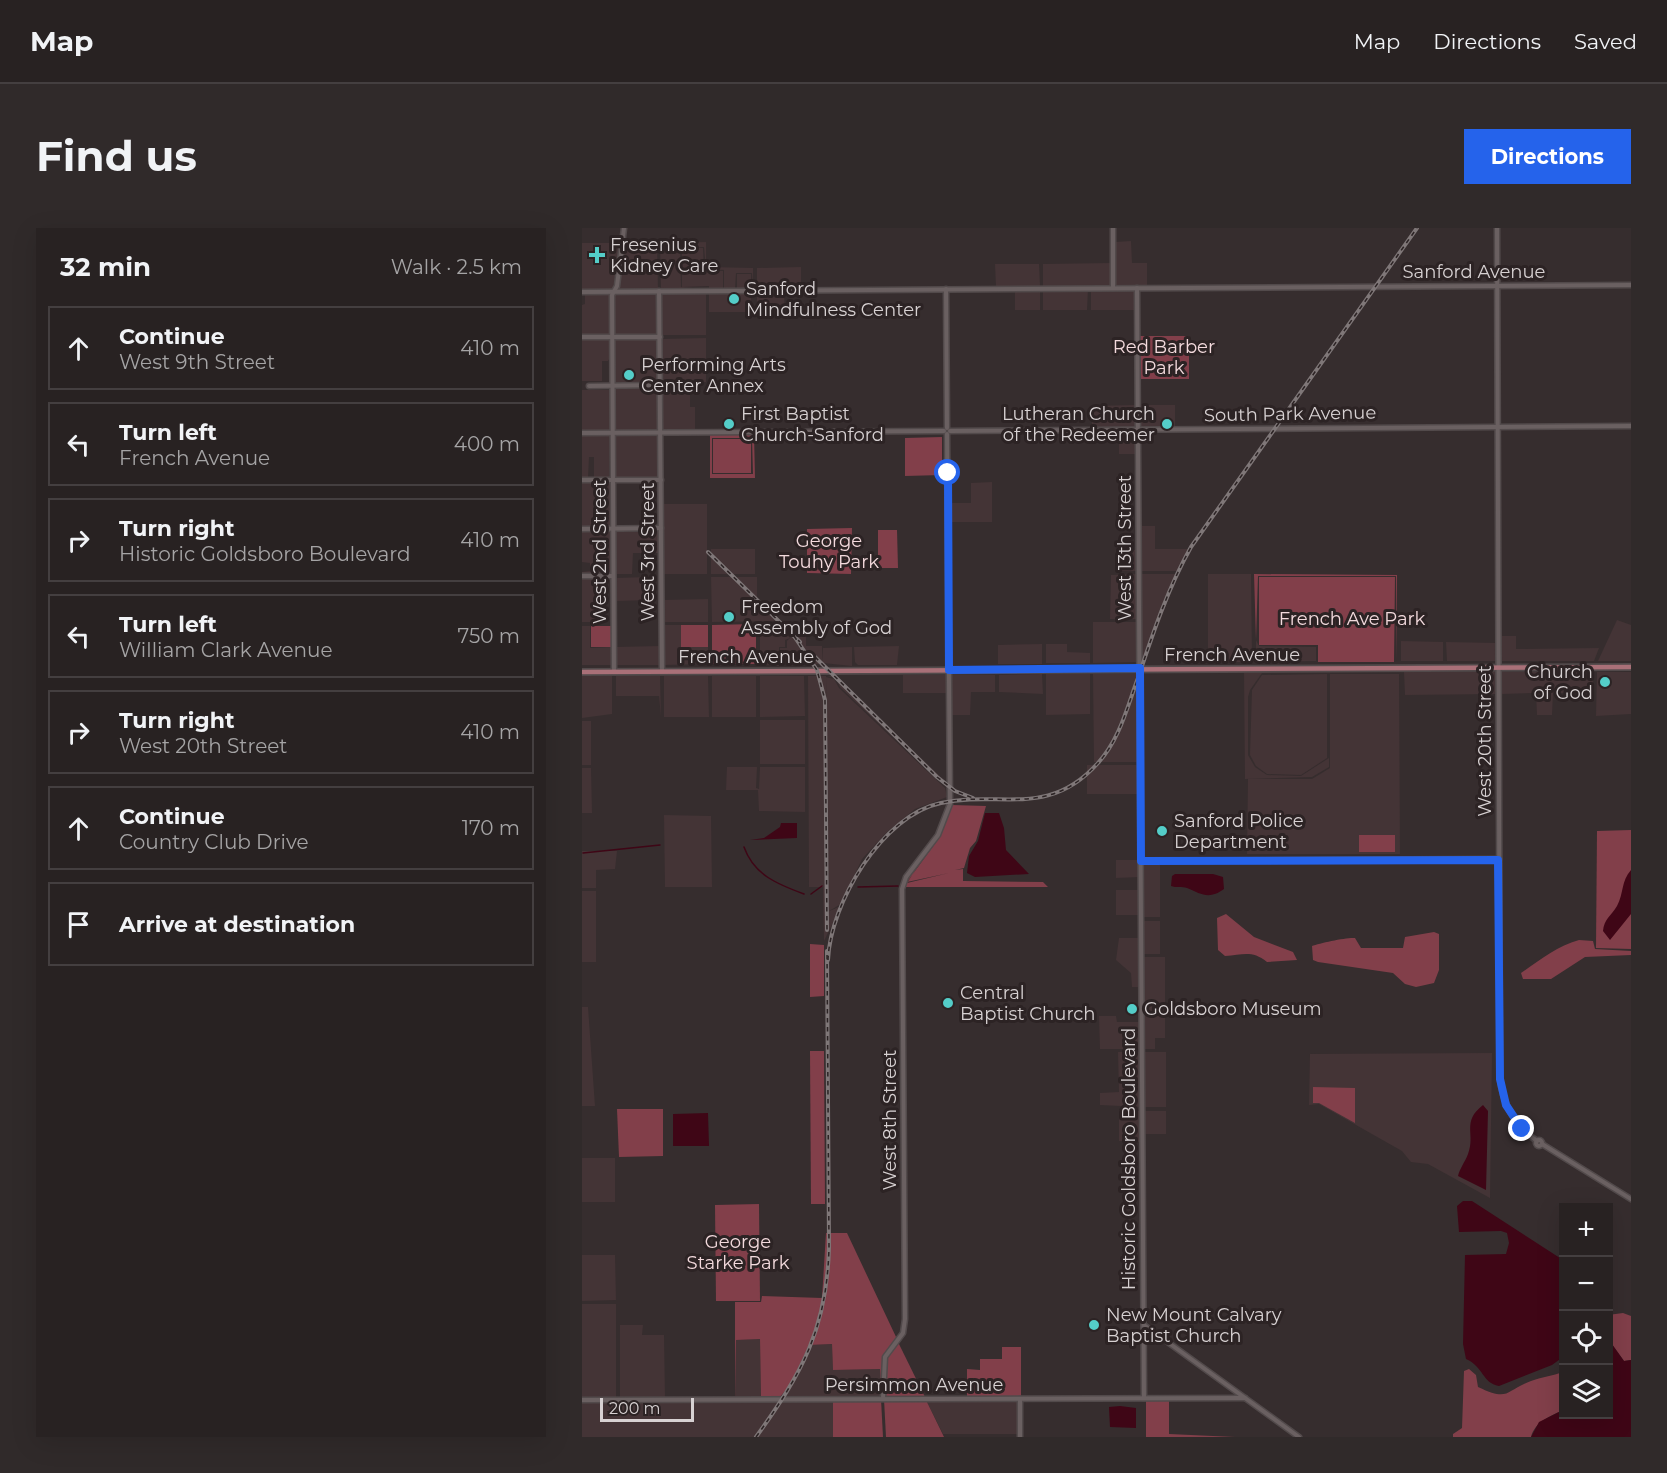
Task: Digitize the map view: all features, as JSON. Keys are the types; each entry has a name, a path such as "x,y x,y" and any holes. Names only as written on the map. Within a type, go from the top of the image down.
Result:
{"main road":[{"name":"French Avenue","path":"582,672 1631,667"}],"street":[{"name":"West 2nd Street","path":"614,672 612,337 614,292 624,228"},
{"path":"1113,228 1113,288"},
{"name":"West 20th Street","path":"1497,228 1500,1086 1506,1105 1522,1129 1537,1141 1537,1145 1542,1144 1631,1199"},
{"name":"Sanford Avenue","path":"582,292 1631,285"},
{"name":"West 13th Street","path":"1137,288 1140,668"},
{"name":"West 8th Street","path":"883,1398 885,1357 905,1328 902,889 906,877 938,835 950,804 946,289"},
{"name":"West 3rd Street","path":"659,291 662,671"},
{"path":"582,337 660,337"},
{"path":"589,386 660,385"},
{"name":"South Park Avenue","path":"582,433 1631,426"},
{"path":"582,480 661,480"},
{"path":"582,529 661,528"},
{"path":"582,576 613,576"},
{"name":"Historic Goldsboro Boulevard","path":"1140,668 1144,1398"},
{"path":"1141,861 1498,860"},
{"path":"1144,1324 1299,1437"},
{"name":"Persimmon Avenue","path":"582,1400 1245,1398"},
{"path":"1020,1399 1020,1437"}],"shaded area":[{"path":"1131,241 1132,263 1147,263 1147,286 1114,286 1115,242"},
{"path":"706,242 706,269 704,247 680,248 681,287 706,289 661,290 660,243"},
{"path":"582,243 620,243 613,290 582,290"},
{"path":"624,243 657,243 658,290 617,290"},
{"path":"682,248 703,248 704,271 723,271 723,292 737,292 737,274 751,274 751,312 709,312 709,286 682,287"},
{"path":"1111,263 1111,286 1043,286 1043,264"},
{"path":"995,264 1039,264 1040,286 996,287"},
{"path":"709,267 753,268 753,289 752,273 736,273 735,289 724,289 724,270 709,269"},
{"path":"801,267 801,288 757,289 757,268"},
{"path":"1088,289 1087,310 1043,310 1043,290"},
{"path":"1091,289 1135,289 1135,310 1091,310"},
{"path":"1015,290 1040,290 1040,310 1015,310"},
{"path":"757,292 784,292 785,314 757,314"},
{"path":"585,293 607,293 610,297 610,357 608,361 602,361 602,381 582,381 582,305 585,304"},
{"path":"615,293 658,293 658,335 614,335"},
{"path":"661,293 706,293 706,335 662,335"},
{"path":"614,338 658,339 658,383 614,384"},
{"path":"706,338 706,382 662,383 662,339"},
{"path":"658,386 659,431 615,431 614,387"},
{"path":"662,386 690,386 690,407 695,407 695,431 662,431"},
{"path":"582,390 610,390 609,478 594,479 594,457 589,457 588,478 582,478"},
{"path":"1136,405 1136,427 1092,427 1092,406"},
{"path":"1140,405 1175,405 1175,427 1140,427"},
{"path":"1119,430 1136,430 1136,454 1119,454"},
{"path":"659,434 659,479 615,479 615,435"},
{"path":"582,481 611,482 611,526 582,526"},
{"path":"992,482 992,522 952,522 952,503 971,503 971,483"},
{"path":"663,504 707,504 707,574 663,574"},
{"path":"1140,526 1155,526 1155,549 1189,549 1179,571 1141,571"},
{"path":"582,532 611,532 611,574 582,575 582,572 590,571 590,563 582,562"},
{"path":"615,532 659,532 659,553 633,553 632,574 615,574"},
{"path":"711,549 755,549 755,574 711,574"},
{"path":"1119,550 1137,550 1137,571 1119,571"},
{"path":"1137,574 1138,619 1110,619 1111,575"},
{"path":"1141,574 1178,574 1144,662 1141,662"},
{"path":"1208,574 1251,574 1252,662 1208,662"},
{"path":"648,577 649,600 615,601 615,578"},
{"path":"711,577 757,577 757,603 776,621 712,622"},
{"path":"582,578 597,578 597,622 582,622"},
{"path":"708,599 708,622 663,622 663,600"},
{"path":"1617,620 1631,625 1631,661 1598,661"},
{"path":"1093,622 1138,622 1138,662 1093,663"},
{"path":"760,624 806,624 806,646 822,646 823,664 780,664 780,648 787,648 787,641 791,637 781,626"},
{"path":"663,625 681,625 681,647 708,647 708,664 664,665"},
{"path":"582,626 590,626 590,648 612,647 612,665 582,665"},
{"path":"760,627 780,627 790,638 785,640 785,647 779,647 779,666 760,664"},
{"path":"1500,636 1516,636 1516,649 1599,648 1594,661 1501,661"},
{"path":"1256,640 1259,646 1316,647 1316,661 1256,662"},
{"path":"1401,641 1443,642 1443,661 1401,661"},
{"path":"1446,642 1497,643 1497,661 1447,661"},
{"path":"1042,644 1042,664 998,664 998,645"},
{"path":"1046,644 1067,644 1067,652 1090,653 1090,663 1046,663"},
{"path":"660,646 660,665 616,665 616,647"},
{"path":"899,646 897,665 858,665 855,662 854,647"},
{"path":"852,647 852,666 823,663 823,648"},
{"path":"1404,672 1497,672 1497,694 1405,695"},
{"path":"1501,672 1593,672 1593,693 1553,693 1552,715 1537,715 1536,693 1501,694"},
{"path":"1597,672 1631,672 1631,714 1596,716"},
{"path":"1244,673 1262,673 1248,697 1248,755 1255,767 1267,775 1301,776 1329,758 1329,767 1312,777 1245,779"},
{"path":"1042,674 1043,694 999,692 999,675"},
{"path":"1046,674 1090,674 1090,714 1046,715"},
{"path":"1093,674 1138,674 1139,762 1094,762"},
{"path":"1327,674 1327,758 1301,775 1267,774 1256,766 1250,755 1252,690 1262,675"},
{"path":"1330,674 1399,674 1400,854 1247,854 1248,779 1312,779 1330,768"},
{"path":"903,675 947,675 947,693 903,693"},
{"path":"950,675 995,675 995,692 971,692 970,715 950,715"},
{"path":"582,676 612,676 612,714 582,718"},
{"path":"616,676 660,676 661,717 659,696 616,696"},
{"path":"664,676 708,676 709,717 664,717"},
{"path":"712,676 756,676 756,717 712,717"},
{"path":"760,676 804,676 805,716 760,717"},
{"path":"808,676 826,676 827,912 841,906 824,941 823,887 809,887"},
{"path":"827,676 834,676 948,784 948,795 946,787 840,687 836,678"},
{"path":"826,677 834,679 839,688 945,788 947,797 915,809 887,832 862,859 841,904 829,911"},
{"path":"760,720 805,720 805,764 760,764"},
{"path":"582,721 591,721 591,765 582,765"},
{"path":"1087,765 1139,765 1139,794 1087,794"},
{"path":"727,767 757,767 756,788 759,789 760,767 805,767 805,812 759,811 758,790 726,790"},
{"path":"582,768 591,768 592,813 582,813"},
{"path":"985,813 999,813 1004,828 1006,850 1029,874 975,877 967,873 969,856 978,841"},
{"path":"664,815 711,816 712,887 665,887"},
{"path":"781,823 797,823 797,838 750,840 764,838 780,827"},
{"path":"582,851 617,851 615,869 596,870 596,888 582,888"},
{"path":"1116,860 1139,860 1139,877 1116,878"},
{"path":"1143,862 1160,862 1160,917 1143,917"},
{"path":"1631,870 1631,914 1610,940 1603,931 1606,920 1617,906"},
{"path":"1175,874 1213,874 1223,877 1224,889 1205,895 1185,887 1171,886 1172,876"},
{"path":"1116,890 1139,890 1140,915 1116,915"},
{"path":"582,891 596,891 596,962 582,962"},
{"path":"1143,921 1160,921 1160,954 1143,954"},
{"path":"1119,938 1140,938 1140,987 1132,987 1131,973 1116,960"},
{"path":"1143,957 1165,957 1165,1038 1155,1038 1155,1049 1144,1049"},
{"path":"582,1007 588,1007 595,1106 582,1106"},
{"path":"1099,1016 1116,1016 1117,1022 1140,1022 1140,1049 1100,1049"},
{"path":"1118,1052 1140,1052 1141,1107 1100,1105 1100,1093 1119,1092"},
{"path":"1144,1052 1166,1052 1166,1107 1145,1107"},
{"path":"1492,1053 1490,1198 1428,1164 1411,1162 1402,1151 1319,1104 1309,1105 1310,1054"},
{"path":"1483,1105 1488,1111 1486,1190 1458,1176 1470,1147 1472,1117"},
{"path":"1119,1110 1141,1111 1141,1142 1119,1141"},
{"path":"1145,1111 1166,1111 1166,1134 1145,1134"},
{"path":"708,1113 709,1146 673,1146 673,1114"},
{"path":"582,1158 615,1158 615,1202 582,1202"},
{"path":"1463,1201 1472,1201 1559,1257 1559,1360 1552,1365 1499,1386 1489,1382 1472,1362 1466,1359 1463,1344 1465,1255 1506,1254 1509,1243 1507,1233 1501,1231 1459,1232 1457,1206"},
{"path":"582,1255 615,1255 616,1300 582,1301"},
{"path":"582,1304 616,1304 616,1398 582,1398"},
{"path":"620,1325 643,1325 642,1335 664,1335 665,1398 620,1398"},
{"path":"760,1339 761,1397 735,1397 736,1340"},
{"path":"832,1344 833,1370 880,1369 881,1396 780,1397 790,1385 809,1345"},
{"path":"1613,1346 1624,1361 1631,1360 1631,1437 1531,1437 1539,1422 1559,1412 1559,1419 1613,1419"},
{"path":"833,1400 833,1437 582,1437 582,1401"},
{"path":"926,1400 1018,1400 1019,1434 943,1434"},
{"path":"1109,1407 1136,1408 1136,1428 1110,1427"}],"green space":[{"name":"Red Barber Park","path":"1139,336 1189,336 1189,379 1140,379"},
{"path":"710,434 754,434 755,478 710,478","holes":["712,438 752,438 753,474 712,474"]},
{"path":"942,437 942,475 905,476 905,438"},
{"path":"713,439 751,439 751,473 713,473"},
{"name":"George Touhy Park","path":"852,528 851,574 807,573 807,529"},
{"path":"878,530 897,530 898,568 878,568"},
{"path":"1254,574 1397,575 1397,661 1396,576 1258,576 1256,640"},
{"name":"French Ave Park","path":"1259,577 1395,577 1394,662 1318,662 1318,645 1259,645"},
{"path":"756,624 756,664 712,664 712,625"},
{"path":"681,625 708,625 708,647 681,647"},
{"path":"591,626 611,626 611,647 591,647"},
{"path":"952,805 986,806 976,841 970,848 964,868 955,870 963,869 963,881 1043,882 1048,887 904,887 907,878 927,852 913,874 939,838"},
{"path":"1631,830 1631,949 1596,948 1597,831"},
{"path":"1359,835 1395,835 1395,852 1359,852"},
{"path":"1226,914 1254,937 1293,952 1297,960 1267,962 1252,955 1225,956 1218,950 1217,918"},
{"path":"1434,932 1439,934 1439,970 1434,983 1416,987 1405,984 1393,973 1313,960 1312,946 1327,942 1355,938 1361,948 1403,948 1405,937"},
{"path":"1579,940 1593,941 1595,949 1631,951 1631,955 1585,957 1551,979 1523,979 1521,973 1535,963"},
{"path":"810,944 824,945 824,996 810,997"},
{"path":"810,1051 824,1051 825,1204 811,1204"},
{"path":"1313,1087 1355,1088 1355,1123 1319,1103 1313,1103"},
{"path":"617,1109 663,1109 663,1156 619,1157"},
{"name":"George Starke Park","path":"759,1204 760,1301 716,1301 715,1205"},
{"path":"826,1233 847,1233 897,1339 883,1357 881,1390 880,1369 833,1370 832,1344 809,1345 790,1385 780,1397 761,1397 760,1339 736,1340 735,1397 735,1302 761,1302 762,1296 822,1298"},
{"path":"1623,1313 1631,1316 1631,1360 1624,1361 1613,1346 1613,1314"},
{"path":"898,1342 925,1397 884,1396 887,1357"},
{"path":"1002,1347 1021,1347 1021,1397 967,1396 967,1369 980,1370 980,1359 1002,1359"},
{"path":"1469,1369 1476,1375 1478,1387 1496,1394 1506,1393 1531,1381 1559,1373 1559,1412 1539,1423 1531,1437 1453,1437 1453,1434 1462,1428 1464,1371"},
{"path":"881,1399 883,1437 833,1437 833,1400"},
{"path":"884,1399 926,1400 944,1437 886,1437"},
{"path":"1146,1400 1169,1400 1169,1434 1235,1437 1146,1437"}],"waterway":[{"path":"583,853 660,845"},
{"path":"744,847 748,857 760,872 804,894"},
{"path":"811,894 822,886"},
{"path":"858,887 898,886"}],"railway":[{"path":"828,960 838,914 849,889 863,865 880,843 899,825 919,811 941,803 983,799 1023,799 1042,797 1061,791 1079,780 1106,754 1122,722 1175,578 1191,547 1417,228"},
{"path":"708,552 800,642"},
{"path":"794,636 817,670 825,700 827,930"},
{"path":"815,657 937,777 955,791 973,798"},
{"path":"756,1437 787,1392 809,1349 823,1302 827,1276 829,1247 827,951"}],"place":[{"name":"Fresenius Kidney Care","path":"597,255"},
{"name":"Sanford Mindfulness Center","path":"734,299"},
{"name":"Performing Arts Center Annex","path":"629,375"},
{"name":"First Baptist Church-Sanford","path":"729,424"},
{"name":"Lutheran Church of the Redeemer","path":"1167,424"},
{"name":"Freedom Assembly of God","path":"729,617"},
{"name":"Church of God","path":"1605,682"},
{"name":"Sanford Police Department","path":"1162,831"},
{"name":"Central Baptist Church","path":"948,1003"},
{"name":"Goldsboro Museum","path":"1132,1009"},
{"name":"New Mount Calvary Baptist Church","path":"1094,1325"}],"route":[{"path":"948,473 949,670 1140,668 1141,861 1498,860 1500,1079 1506,1105 1522,1129"}]}
